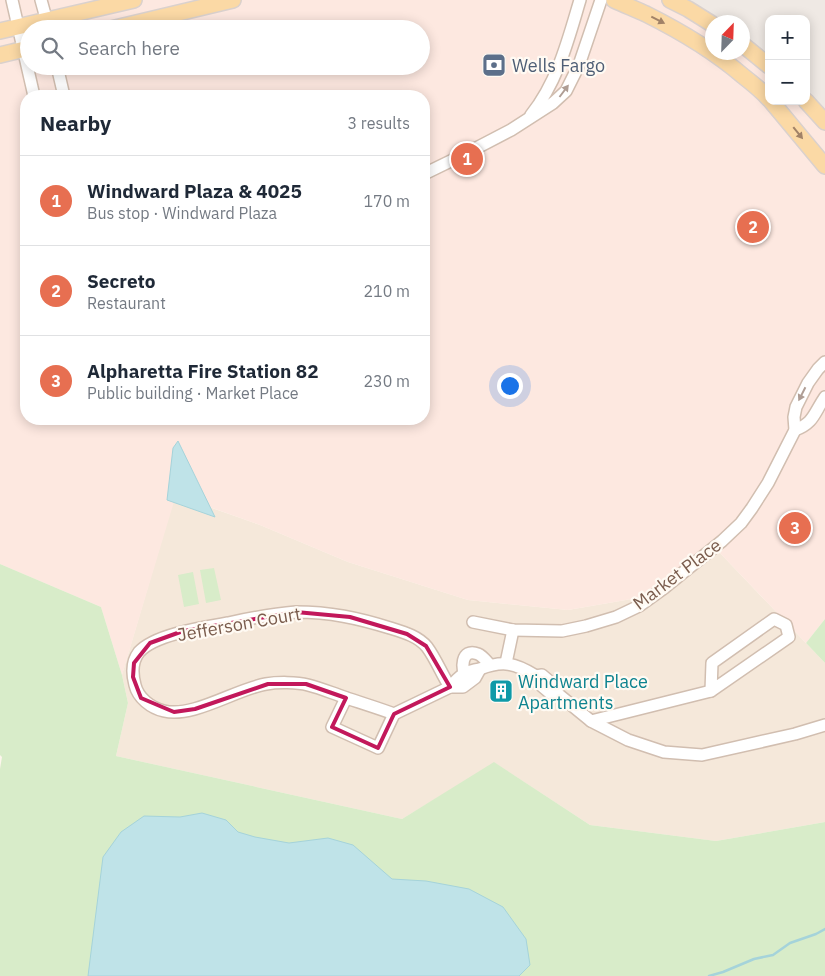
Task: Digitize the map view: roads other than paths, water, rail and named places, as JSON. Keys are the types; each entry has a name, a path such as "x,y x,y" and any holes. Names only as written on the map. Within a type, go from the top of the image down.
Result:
{"main road":[{"path":"62,20 134,0"},
{"path":"149,20 233,0"},
{"path":"614,0 644,13 705,47 730,64 765,95"},
{"path":"670,0 705,20"},
{"path":"0,31 18,27"},
{"path":"0,55 20,50"},
{"path":"750,51 765,63"},
{"path":"774,105 825,166"},
{"path":"810,105 825,122"}],"street":[{"path":"12,0 20,32"},
{"path":"41,0 46,20"},
{"path":"526,121 546,93 554,77 566,50 580,0"},
{"path":"430,171 526,121 553,103 566,91 579,64 601,0"},
{"path":"30,75 33,90"},
{"path":"59,75 63,90"},
{"name":"Market Place","path":"473,622 513,630 562,631 586,626 616,616 639,606 658,592 695,564 741,523 762,493 795,430 794,417 796,407 808,383 825,362"},
{"name":"Market Place","path":"795,430 804,427 810,422 825,397"},
{"name":"Jefferson Court","path":"394,714 306,684 268,684 254,687 194,709 174,712 164,711 152,706 141,698 133,677 134,663 139,652 150,643 183,631 269,615 296,612 323,613 371,622 417,639 426,646 450,688"},
{"path":"591,722 711,692 789,637 786,624 774,619 712,663 711,692"},
{"path":"506,663 513,630"},
{"path":"467,678 463,662 464,658 470,653 480,655 485,667"},
{"path":"467,678 470,670 506,663 524,668 536,676 542,675 550,693 558,694 591,722 628,740 664,752 702,755 795,734 825,725"},
{"path":"346,698 332,727 378,748 394,714 450,688 458,678 467,678"}],"water":[{"path":"178,441 215,517 167,500 173,448"},
{"path":"202,813 226,820 238,832 255,837 289,843 328,838 353,845 392,879 426,881 469,889 503,907 526,939 530,965 519,976 88,976 103,857 121,832 144,816 180,817"}],"waterway":[{"path":"709,976 754,959 773,955 790,943 825,929"}],"place":[{"name":"Wells Fargo","path":"494,65"},
{"name":"Windward Plaza & 4025","path":"467,159"},
{"name":"Secreto","path":"753,227"},
{"name":"Alpharetta Fire Station 82","path":"795,528"},
{"name":"Windward Place Apartments","path":"501,691"}]}
